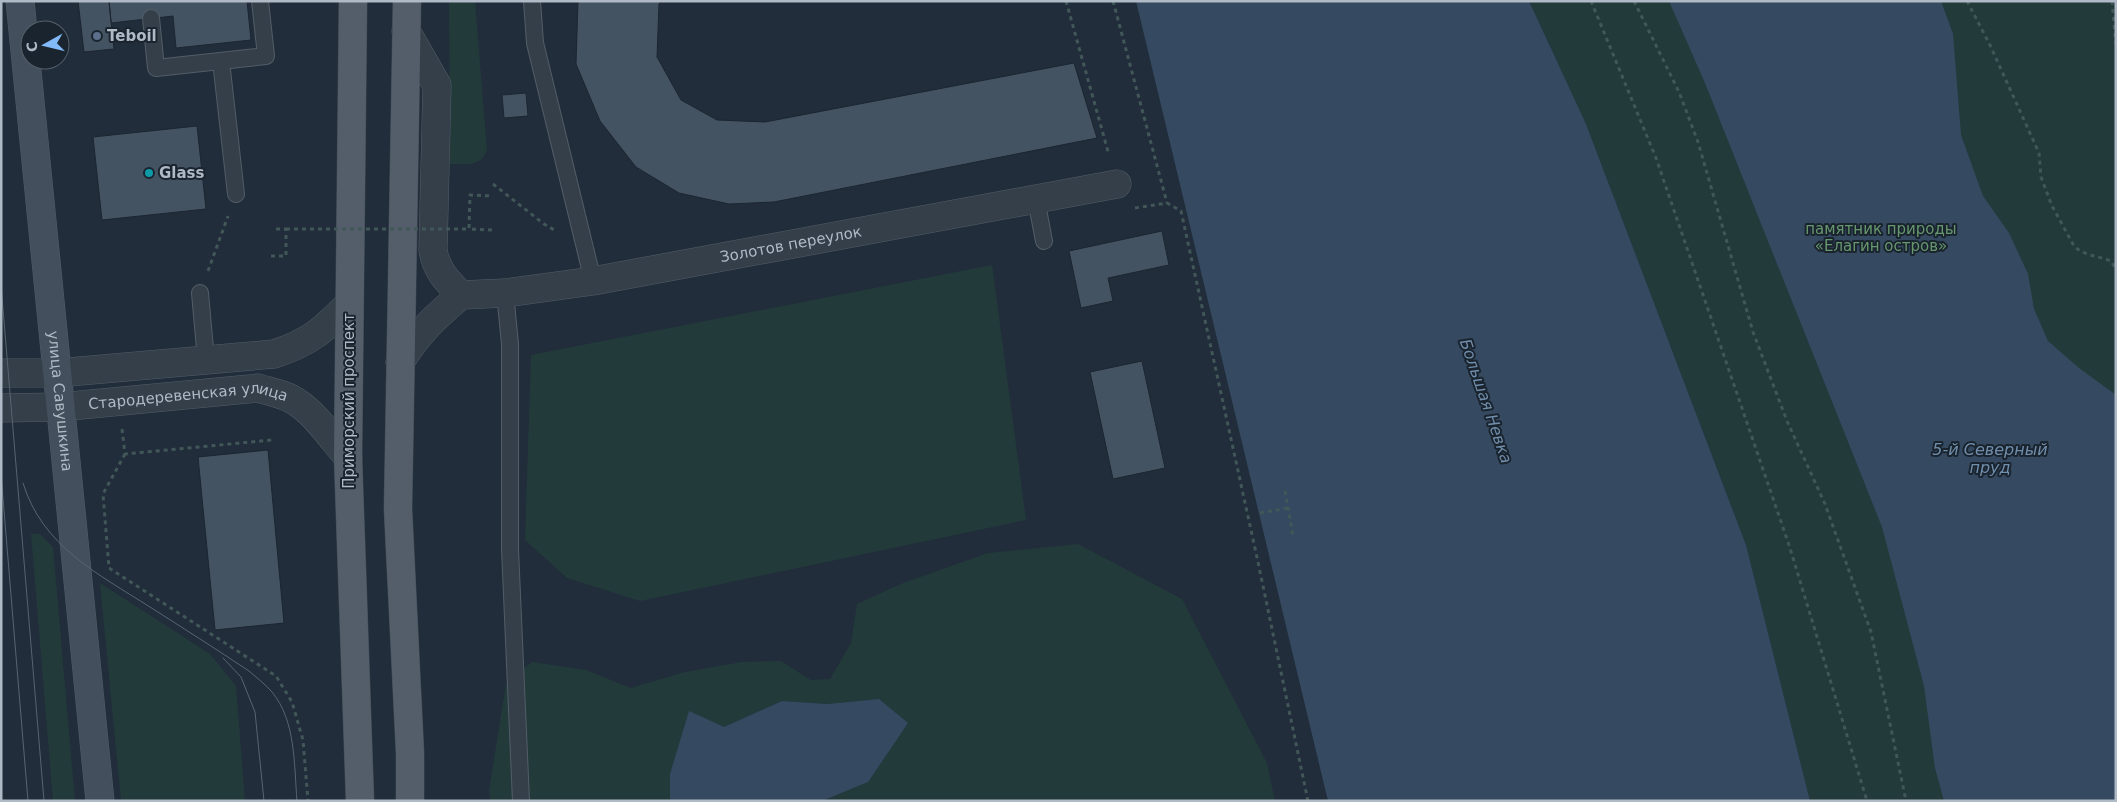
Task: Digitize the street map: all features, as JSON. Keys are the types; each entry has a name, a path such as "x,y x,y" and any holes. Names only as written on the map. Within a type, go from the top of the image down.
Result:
{"main road":[{"name":"улица Савушкина","path":"20,1 100,801"},
{"name":"Приморский проспект","path":"353,1 348,457 360,801"},
{"path":"407,1 398,509 412,801"}],"street":[{"path":"400,362 416,337 462,295 448,282 435,265 433,250 436,85 406,31"},
{"name":"Золотов переулок","path":"462,295 505,293 593,281 1117,184"},
{"path":"1,373 56,373 274,354 298,346 322,331 349,304"},
{"name":"Стародеревенская улица","path":"1,408 60,407 258,388 278,393 298,402 348,457"}],"lane":[{"path":"151,18 156,68 266,56 260,1"},
{"path":"532,1 535,43 593,281"},
{"path":"221,61 236,194"},
{"path":"1036,199 1044,241"},
{"path":"200,293 206,360"},
{"path":"505,293 510,344 510,549 521,801"}],"path":[{"path":"1066,1 1124,210 1167,203 1181,211 1308,801"},
{"path":"1113,1 1167,203"},
{"path":"1591,1 1659,167 1789,546 1867,801"},
{"path":"1634,1 1679,92 1698,142 1753,332 1787,421 1825,504 1871,632 1906,801"},
{"path":"1968,1 1994,52 2039,153 2040,177 2052,206 2074,246 2088,255 2111,261 2116,269"},
{"path":"2112,1 2116,46"},
{"path":"493,184 544,224 585,248"},
{"path":"200,293 236,194"},
{"path":"469,229 470,195 493,196"},
{"path":"272,229 492,230"},
{"path":"271,256 286,256 286,229"},
{"path":"121,422 125,454 103,494 109,568 276,676 292,702 302,740 308,801"},
{"path":"125,454 272,440"},
{"path":"1285,491 1293,536"},
{"path":"1260,513 1288,508"}],"green space":[{"path":"449,1 475,1 487,150 477,162 467,164 450,164"},
{"name":"памятник природы «Елагин остров»","path":"1529,1 2116,1 2116,801 1810,801 1746,545 1586,124"},
{"path":"992,265 1026,520 640,601 567,578 525,540 531,355"},
{"path":"31,534 40,534 53,547 75,801 53,801"},
{"path":"1078,544 1182,599 1267,763 1275,801 822,801 868,782 879,699 827,704 782,701 724,727 670,774 670,801 490,801 489,791 506,684 532,662 586,670 631,688 685,672 742,662 781,661 811,680 830,679 851,643 857,604 903,583 988,553"},
{"path":"100,583 210,654 236,686 245,801 121,801"}],"water":[{"name":"Большая Невка","path":"1136,1 1529,1 1586,124 1746,545 1810,801 1328,801"},
{"name":"5-й Северный пруд","path":"1669,1 1941,1 1953,34 1961,135 1983,196 2009,233 2028,274 2034,309 2048,341 2079,368 2116,395 2116,801 1944,801 1935,768 1924,686 1882,527 1705,83"},
{"path":"879,699 908,723 868,782 822,801 670,801 670,774 689,711 724,727 782,701 827,704"}],"building":[{"name":"Teboil","path":"78,1 109,1 114,49 84,52"},
{"path":"109,1 247,1 251,40 176,48 173,16 111,23"},
{"path":"578,1 661,1 659,4 657,57 681,100 717,120 765,122 1074,63 1097,138 774,202 729,204 679,193 636,167 600,121 576,64"},
{"path":"526,93 528,116 504,118 502,95"},
{"name":"Glass","path":"197,126 206,209 102,220 93,137"},
{"path":"1162,231 1169,265 1108,278 1113,301 1081,308 1069,251"},
{"path":"1142,361 1165,468 1113,479 1090,372"},
{"path":"268,450 284,623 215,630 198,457"}],"tram line":[{"path":"1,285 44,801"},
{"path":"1,474 28,801"},
{"path":"23,483 32,505 44,524 74,556 111,583 249,671 272,692 286,716 290,730 297,801"},
{"path":"223,658 241,677 255,712 264,801"}],"place":[{"name":"Teboil","path":"97,36"},
{"name":"Glass","path":"149,173"}]}
